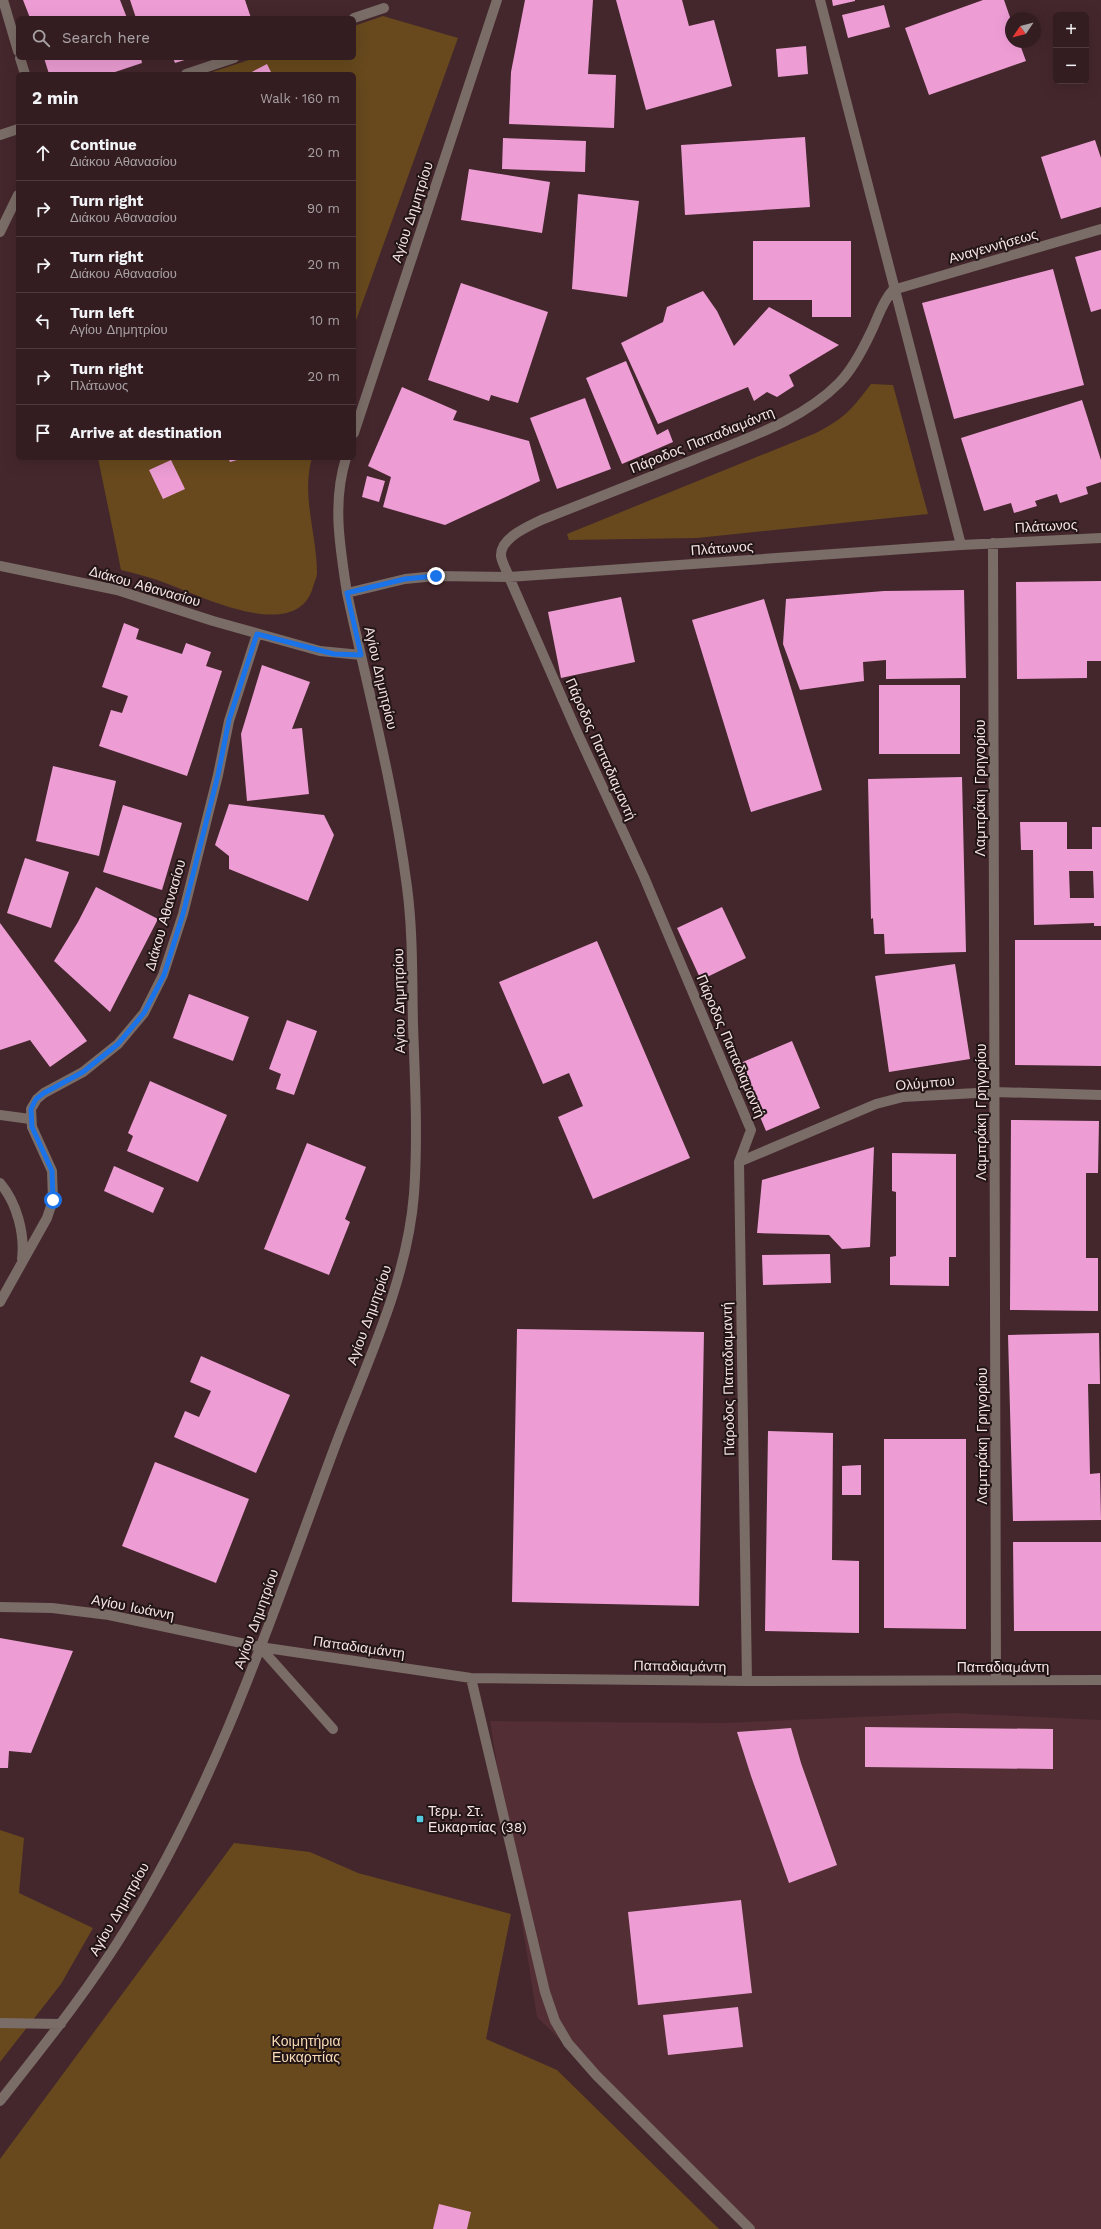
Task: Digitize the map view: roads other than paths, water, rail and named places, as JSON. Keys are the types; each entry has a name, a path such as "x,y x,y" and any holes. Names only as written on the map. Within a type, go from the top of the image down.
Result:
{"street":[{"path":"3,0 16,44"},
{"name":"Αγίου Δημητρίου","path":"356,427 498,0"},
{"path":"820,0 893,290 961,545"},
{"path":"356,17 384,8"},
{"path":"21,60 24,72"},
{"path":"192,72 228,60"},
{"path":"0,135 16,130"},
{"path":"0,232 16,199"},
{"name":"Αναγεννήσεως","path":"893,290 1101,229"},
{"name":"Πάροδος Παπαδιαμάντη","path":"509,577 501,558 502,549 510,538 526,527 779,425 826,396 841,381 854,363 871,333 883,304 893,290"},
{"name":"Αγίου Δημητρίου","path":"0,2101 61,2024 102,1966 131,1921 216,1758 260,1647 399,1276 407,1247 412,1207 415,1142 412,945 408,891 391,792 347,593 337,506 339,487 346,460"},
{"name":"Πλάτωνος","path":"347,593 405,579 436,576 509,577 961,545 1101,538"},
{"name":"Λαμπράκη Γρηγορίου","path":"993,543 996,1680"},
{"name":"Διάκου Αθανασίου","path":"0,566 117,590 257,634 327,652 361,655"},
{"name":"Πάροδος Παπαδιαμαντή","path":"509,577 644,877 746,1115 751,1130 739,1162 747,1682"},
{"name":"Διάκου Αθανασίου","path":"30,1119 32,1106 40,1096 83,1072 118,1044 144,1013 164,975 183,914 218,775 229,720 257,634"},
{"name":"Ολύμπου","path":"739,1162 886,1101 902,1097 995,1092 1101,1095"},
{"path":"0,1115 30,1119 52,1171 54,1192 47,1218 0,1302"},
{"path":"0,1183 14,1207 20,1226 23,1246 21,1263"},
{"name":"Αγίου Ιωάννη","path":"0,1607 52,1608 94,1613 260,1647"},
{"path":"260,1647 333,1729"},
{"name":"Παπαδιαμάντη","path":"260,1647 470,1678 747,1682 1101,1680"},
{"path":"470,1678 545,1992 555,2021 568,2043 596,2075 750,2229"},
{"path":"0,2023 61,2024"}],"place":[{"name":"Τερμ. Στ. Ευκαρπίας (38)","path":"420,1819"}],"park label":[{"name":"Κοιμητήρια Ευκαρπίας","path":"306,2050"}]}
